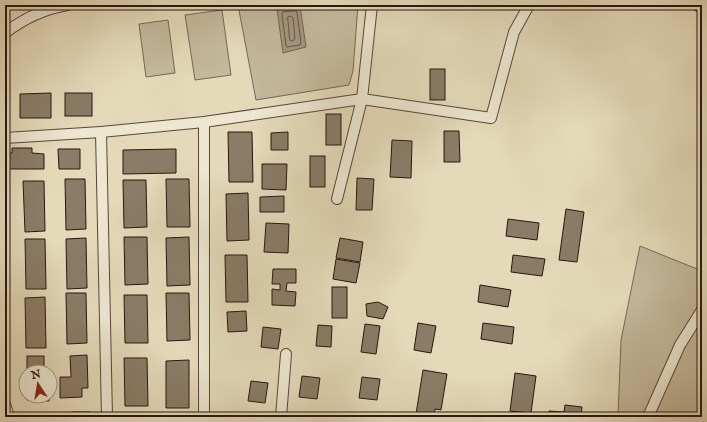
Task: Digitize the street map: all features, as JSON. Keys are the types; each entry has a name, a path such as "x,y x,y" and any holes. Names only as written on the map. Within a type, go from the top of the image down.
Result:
{"street":[{"path":"5,33 28,18 56,7 67,5"},
{"path":"338,199 362,99 372,5"},
{"path":"5,138 101,132 204,122 362,99 491,118 514,32 529,5"},
{"path":"697,5 702,8"},
{"path":"204,122 204,417"},
{"path":"101,132 107,417"},
{"path":"648,417 680,345 702,310"},
{"path":"280,417 286,354"},
{"path":"5,404 8,417"}],"shaded area":[{"path":"238,5 358,5 353,71 349,85 256,100"},
{"path":"222,10 231,75 195,80 185,15"},
{"path":"168,20 175,73 146,77 139,24"},
{"path":"640,246 702,271 702,417 618,417 621,340"}],"water":[{"path":"300,6 306,47 283,53 277,9"}],"building":[{"path":"430,69 445,69 445,100 430,100"},
{"path":"5,92 7,92 8,114 5,114"},
{"path":"51,93 51,118 20,118 20,94"},
{"path":"65,93 92,93 92,116 65,116"},
{"path":"326,114 341,114 341,145 326,145"},
{"path":"444,131 459,131 460,162 444,162"},
{"path":"228,132 252,132 253,182 229,182"},
{"path":"288,132 288,150 271,150 271,133"},
{"path":"392,140 412,141 411,178 390,177"},
{"path":"12,148 32,148 32,153 44,154 44,169 5,169 5,153 12,153"},
{"path":"58,149 80,149 80,169 59,169"},
{"path":"176,149 176,173 123,174 123,150"},
{"path":"310,156 325,156 325,187 310,187"},
{"path":"262,164 287,164 286,190 262,189"},
{"path":"357,178 374,179 372,210 356,210"},
{"path":"65,179 85,179 86,229 66,230"},
{"path":"166,179 189,179 190,227 167,227"},
{"path":"123,180 146,180 147,227 124,228"},
{"path":"23,181 44,181 45,231 25,232"},
{"path":"248,193 249,240 227,241 226,194"},
{"path":"284,196 284,212 260,212 260,197"},
{"path":"566,209 584,212 577,262 559,260"},
{"path":"508,219 539,223 537,240 506,236"},
{"path":"266,223 289,224 288,253 264,252"},
{"path":"124,237 147,237 148,284 125,285"},
{"path":"189,237 190,285 167,286 166,238"},
{"path":"86,238 87,288 67,289 66,239"},
{"path":"340,238 363,242 360,262 336,258"},
{"path":"25,239 45,239 46,289 26,289"},
{"path":"225,255 247,255 248,302 226,302"},
{"path":"513,255 545,259 542,276 511,272"},
{"path":"336,259 360,263 356,283 333,279"},
{"path":"273,269 296,269 296,283 287,283 286,291 296,292 295,306 272,305 272,289 280,290 280,284 272,284"},
{"path":"480,285 511,290 508,307 478,302"},
{"path":"332,287 347,287 347,318 332,318"},
{"path":"66,293 86,293 87,343 67,344"},
{"path":"166,293 189,293 190,340 167,341"},
{"path":"124,295 147,295 148,343 125,343"},
{"path":"45,297 46,348 26,348 25,298"},
{"path":"378,302 388,307 383,319 367,316 366,304"},
{"path":"246,311 247,331 228,332 227,312"},
{"path":"418,323 436,326 431,353 414,350"},
{"path":"483,323 514,327 512,344 481,339"},
{"path":"365,324 380,326 376,354 361,352"},
{"path":"318,325 332,326 331,347 316,346"},
{"path":"263,327 281,329 278,349 261,347"},
{"path":"87,355 88,388 82,388 82,397 60,398 60,377 71,377 70,356"},
{"path":"27,356 44,356 44,364 27,364"},
{"path":"124,358 147,358 148,406 125,406"},
{"path":"189,360 189,408 166,408 166,361"},
{"path":"423,370 447,374 441,410 435,409 434,417 416,414"},
{"path":"515,373 536,376 531,413 510,411"},
{"path":"302,376 320,378 317,399 299,397"},
{"path":"362,377 380,379 377,400 359,398"},
{"path":"251,381 268,383 265,403 248,401"},
{"path":"565,405 582,407 581,417 549,417 549,411 564,412"},
{"path":"72,412 89,412 89,417 72,417"},
{"path":"124,413 147,413 147,417 124,417"},
{"path":"189,415 189,417 166,417 166,416"}]}
